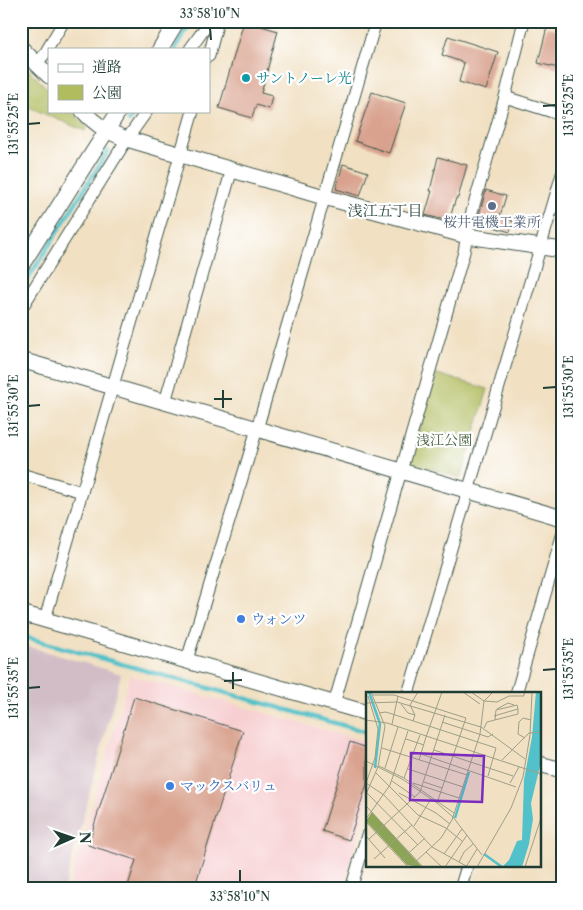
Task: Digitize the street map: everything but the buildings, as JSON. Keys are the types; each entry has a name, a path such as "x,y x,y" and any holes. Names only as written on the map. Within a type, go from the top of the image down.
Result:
{"street":[{"path":"48,48 64,21"},
{"path":"161,48 178,21"},
{"path":"191,48 210,21"},
{"path":"210,52 218,21"},
{"path":"187,660 257,429 376,21"},
{"path":"334,704 464,252 469,222 505,97 524,21"},
{"path":"21,48 48,75"},
{"path":"37,63 48,48"},
{"path":"505,97 562,115"},
{"path":"84,112 94,123 107,131 127,139 324,197 467,236 562,250"},
{"path":"22,263 118,112"},
{"path":"21,309 127,139 146,112"},
{"path":"45,620 193,112"},
{"path":"165,402 232,169"},
{"path":"409,692 562,174"},
{"path":"21,360 562,518"},
{"path":"21,474 82,492"},
{"path":"517,692 562,536"},
{"path":"21,613 366,713"},
{"path":"540,764 562,770"},
{"path":"351,889 366,838"},
{"path":"460,889 465,868"}],"shaded area":[{"path":"21,644 121,674 64,889 21,889"},
{"path":"130,675 366,742 366,809 343,889 68,889"}],"green space":[{"path":"24,65 48,89 48,112 72,112 87,127 85,131 21,102 21,69"},
{"name":"浅江公園","path":"437,374 488,389 461,478 409,462"}],"waterway":[{"path":"176,48 192,21"},
{"path":"129,121 134,112"},
{"path":"21,290 108,151"},
{"path":"21,636 366,732"}],"place":[{"name":"サントノーレ光","path":"246,78"},
{"name":"桜井電機工業所","path":"492,206"},
{"name":"ウォンツ","path":"241,619"},
{"name":"マックスバリュ","path":"170,786"}],"district":[{"name":"浅江五丁目","path":"385,210"}]}
